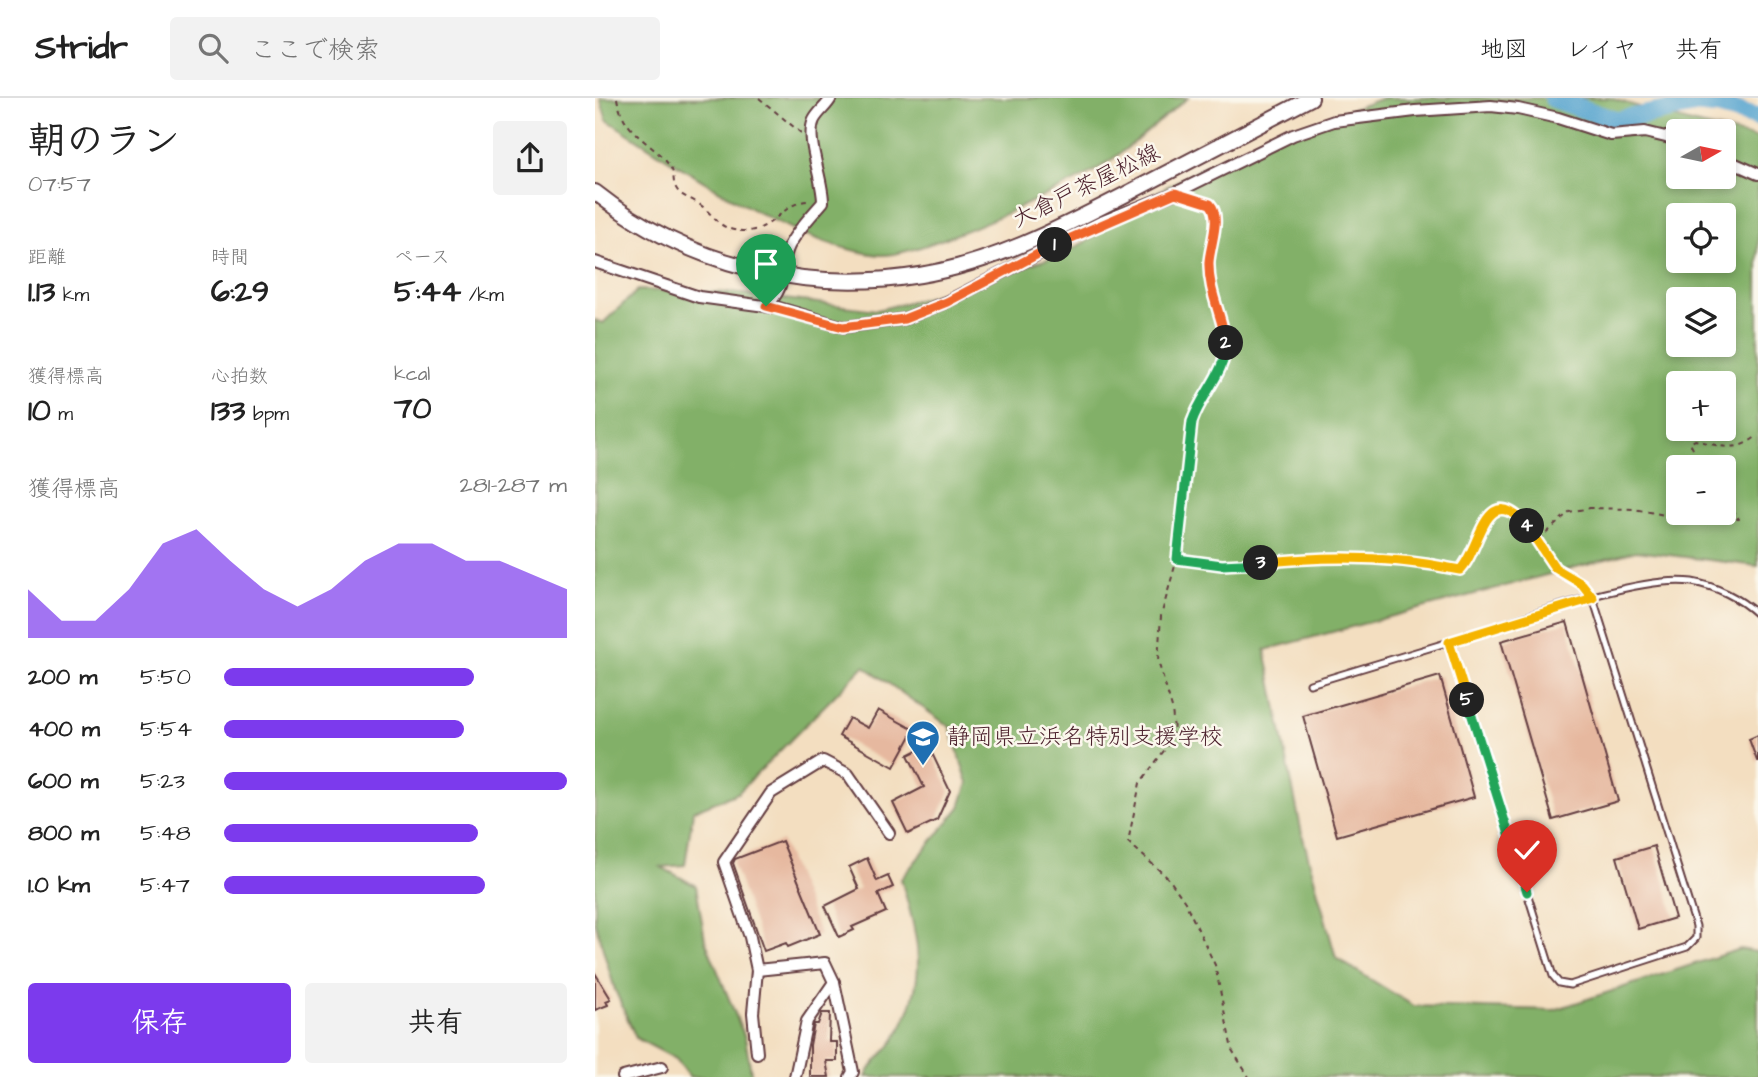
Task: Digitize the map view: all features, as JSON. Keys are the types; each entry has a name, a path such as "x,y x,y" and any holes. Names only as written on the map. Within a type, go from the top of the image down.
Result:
{"street":[{"path":"766,306 778,294 787,249 798,230 823,202 823,183 811,140 814,121 831,98"},
{"name":"大倉戸茶屋松線","path":"595,192 614,208 676,243 744,268 783,275 857,281 922,275 1048,234 1311,98"},
{"path":"595,262 699,297 766,306 843,327 904,319 947,302 1099,223 1175,193 1293,135 1334,121 1415,111 1480,107 1518,109 1611,135 1645,132 1666,137"},
{"path":"1736,164 1758,174"},
{"path":"757,1053 753,1013 757,970 750,937 724,862 771,793 823,761 848,774 889,833"},
{"path":"757,970 825,962 834,982 853,1072 849,1077"},
{"path":"795,1077 807,1021 834,982"},
{"path":"623,1077 662,1067"}],"lane":[{"path":"1310,684 1652,582 1693,582 1729,594 1758,614"},
{"path":"1449,642 1553,976 1559,983 1570,985 1687,947 1696,938 1696,926 1593,598"}],"path":[{"path":"617,98 629,128 672,170 675,186 682,195 698,203 719,225 733,230 760,229 774,222 788,205 798,200 823,202"},
{"path":"759,98 811,140"},
{"path":"1175,193 1214,208 1216,216 1210,251 1210,283 1227,345 1217,376 1199,402 1192,422 1177,559 1161,616 1158,661 1172,708 1174,732 1166,748 1140,783 1128,842 1169,878 1185,902 1215,965 1228,1041 1249,1077"},
{"path":"1696,455 1689,443 1695,440 1734,449 1747,445 1758,435"},
{"path":"1538,540 1569,512 1590,508 1634,509 1666,515"},
{"path":"1177,559 1222,565 1332,557 1374,559 1460,570 1469,561 1488,515 1495,510 1504,510 1522,519 1555,568 1582,584 1593,598"}],"green space":[{"path":"600,98 1188,98 1120,154 1078,180 955,235 898,253 880,255 847,249 812,237 739,202 607,120"},
{"path":"1383,98 1610,98 1679,119 1666,119 1666,189 1736,189 1736,133 1758,138 1758,566 1636,551 1265,650 1302,834 1336,958 1414,1006 1554,1010 1740,949 1758,952 1758,1077 866,1077 895,1039 913,998 917,979 918,960 913,922 901,879 960,807 968,783 950,727 864,666 738,793 693,811 685,865 661,867 696,886 705,940 745,1038 752,1077 690,1077 676,1059 636,1038 615,990 595,922 595,320 603,323 638,290 735,293 877,310 921,299 1060,255 1091,239 1153,194 1230,153"}],"building":[{"path":"1567,622 1618,801 1553,820 1501,641"},
{"path":"1440,676 1474,797 1337,836 1303,716"},
{"path":"878,710 914,730 894,767 839,736 849,718 868,728"},
{"path":"1758,735 1758,761 1757,761 1749,739"},
{"path":"928,745 950,791 937,820 908,834 893,803 924,787 908,755"},
{"path":"782,841 820,934 788,947 786,943 764,951 733,863 735,859"},
{"path":"1654,846 1675,918 1638,929 1617,857"},
{"path":"867,858 877,881 888,876 893,887 878,894 886,912 852,927 854,930 839,937 825,906 859,889 849,867"},
{"path":"595,973 611,999 606,1001 608,1005 595,1010"},
{"path":"822,1013 830,1013 829,1042 837,1042 837,1061 826,1061 829,1077 810,1077 810,1045 814,1024 818,1024"}],"waterway":[{"path":"1553,98 1616,121 1697,104 1719,106 1758,117"}],"place":[{"name":"静岡県立浜名特別支援学校","path":"923,767"}],"route":[{"path":"766,306 843,327 904,319 947,302 1099,223 1175,193 1210,204 1216,216 1210,251 1210,283 1227,345 1217,376 1199,402 1192,422 1177,559 1222,565 1249,565 1332,557 1374,559 1460,570 1469,561 1488,515 1495,510 1504,510 1522,519 1555,568 1576,579 1593,598 1449,642 1527,892"}]}
